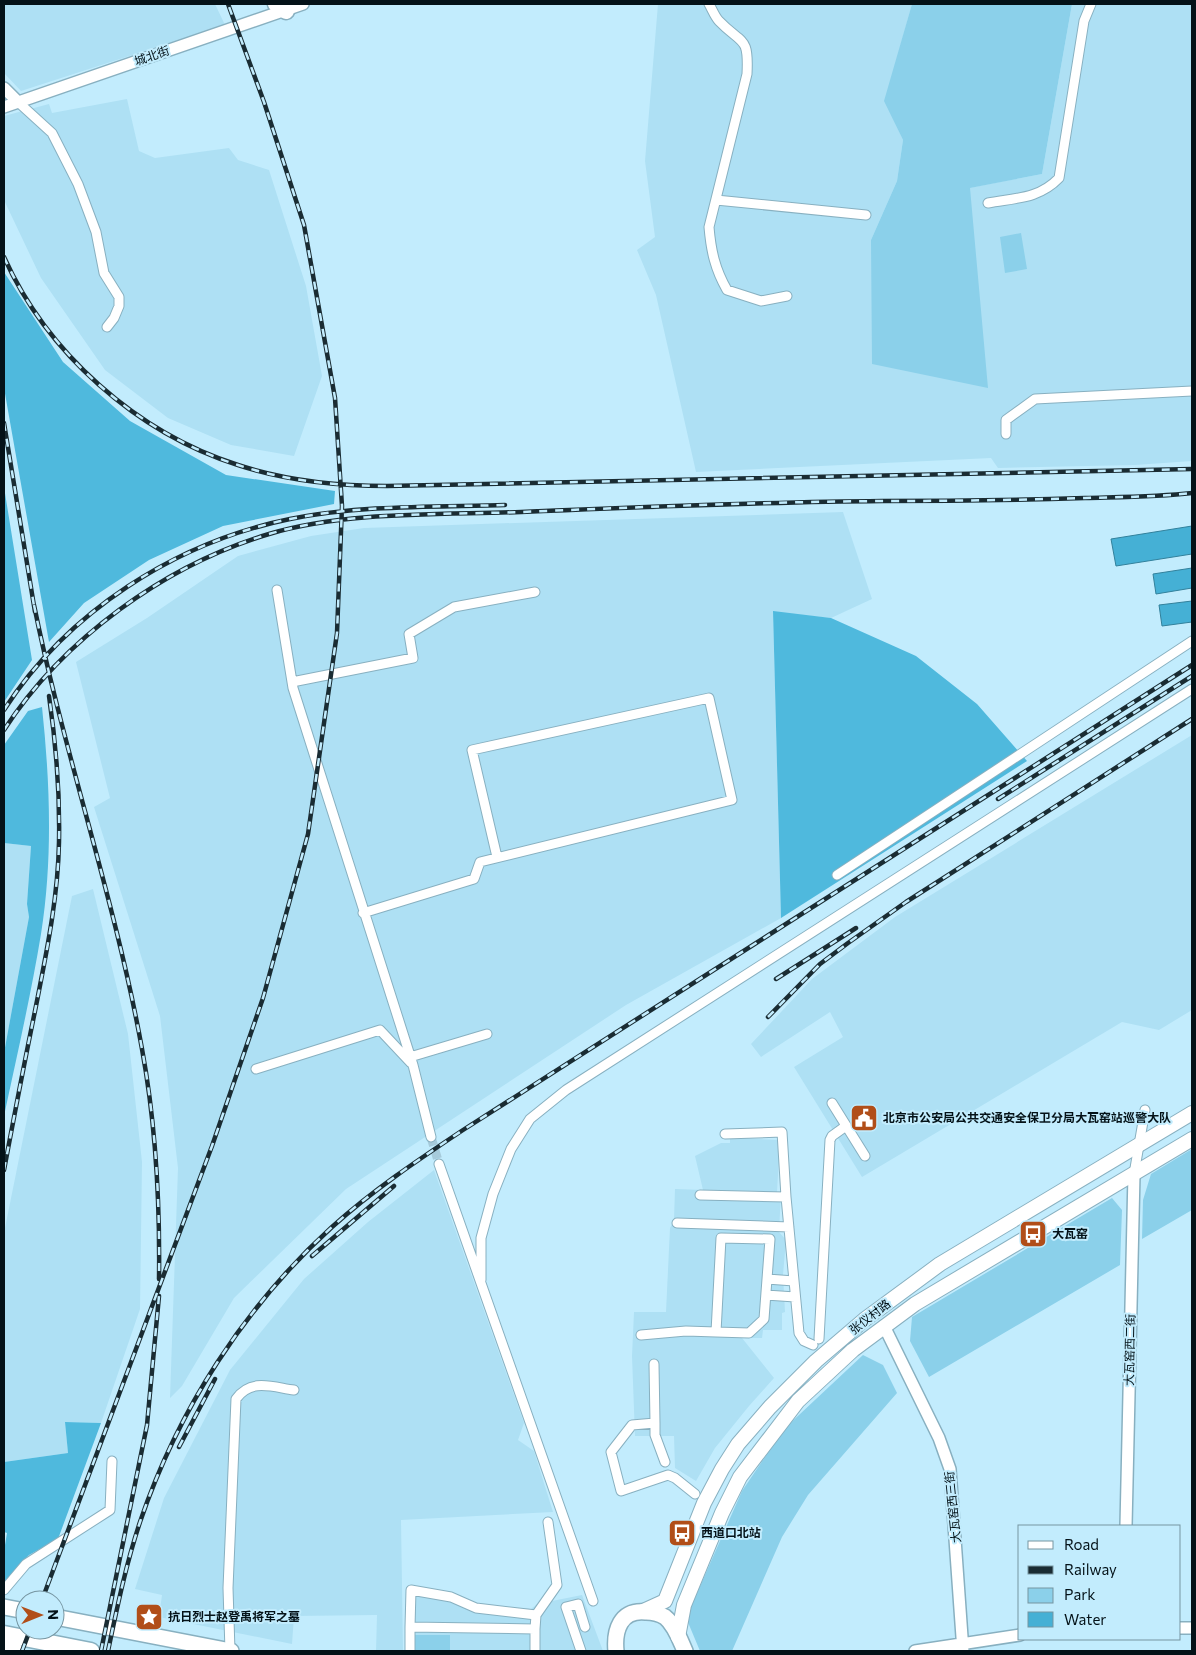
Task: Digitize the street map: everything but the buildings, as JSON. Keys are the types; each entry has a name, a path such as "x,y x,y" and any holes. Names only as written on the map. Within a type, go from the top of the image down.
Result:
{"highway":[{"path":"616,1651 614,1638 617,1626 624,1617 643,1611 664,1617 685,1651"},
{"path":"65,1619 230,1651"},
{"path":"4,1634 91,1651"},
{"path":"4,1649 14,1651"}],"main road":[{"name":"张仪村路","path":"643,1611 665,1601 704,1503 738,1444 770,1407 816,1361 864,1320 940,1264 1192,1113"},
{"name":"张仪村路","path":"678,1637 684,1605 722,1513 740,1476 798,1401 853,1350 884,1326 950,1282 1192,1139"}],"street":[{"path":"709,4 719,21 744,42 748,54 747,74 709,227 711,253 717,272 727,290 761,300 787,296"},
{"path":"988,203 1036,195 1048,190 1059,178 1084,21 1091,4"},
{"name":"城北街","path":"4,107 292,6"},
{"path":"4,88 52,133 78,184 96,232 104,273 119,297 119,306 114,318 107,327"},
{"path":"716,200 866,215"},
{"path":"1006,434 1006,420 1035,399 1192,391"},
{"path":"277,590 292,682 363,913 412,1061 431,1137"},
{"path":"292,682 413,658 409,634 454,606 535,592"},
{"path":"837,875 1192,641"},
{"path":"481,1280 481,1238 493,1194 511,1149 530,1120 566,1090 1192,689"},
{"path":"363,913 474,879 480,862 732,800 709,698 472,750 497,857"},
{"path":"256,1069 380,1030 412,1061"},
{"path":"412,1061 487,1034"},
{"path":"832,1103 865,1156"},
{"path":"1134,1174 1145,1110"},
{"path":"725,1134 782,1132 784,1186 799,1333 804,1341 816,1342 830,1140 832,1136 846,1126"},
{"path":"439,1164 593,1601"},
{"name":"大瓦窑西二街","path":"1126,1525 1134,1174"},
{"path":"700,1195 786,1197"},
{"path":"677,1223 789,1227"},
{"path":"641,1334 686,1331 716,1332 750,1333 764,1319 770,1239 721,1238 716,1332"},
{"path":"767,1279 794,1281"},
{"path":"766,1295 795,1297"},
{"name":"大瓦窑西三街","path":"884,1326 939,1438 950,1469 963,1647"},
{"path":"654,1364 655,1434 665,1462"},
{"path":"230,1651 228,1588 236,1399 242,1390 250,1386 294,1390"},
{"path":"655,1423 632,1426 611,1452 621,1491 668,1475 675,1478 695,1494"},
{"path":"4,1590 26,1564 110,1510 112,1461"},
{"path":"535,1651 536,1615 557,1585 548,1522"},
{"path":"410,1651 411,1590 451,1597 476,1608 536,1615"},
{"path":"581,1651 566,1607 578,1604 585,1627"},
{"path":"410,1627 535,1629"},
{"path":"915,1651 963,1647 1018,1636"}],"shaded area":[{"path":"4,4 215,4 225,25 21,91 4,73"},
{"path":"658,4 912,4 885,101 903,140 897,181 871,240 969,188 1042,174 1072,4 1192,4 1192,461 1135,465 998,468 991,458 696,472 656,295 637,250 655,237 645,161"},
{"path":"127,99 139,151 155,158 229,148 238,160 269,170 306,286 322,376 294,456 231,445 168,418 105,370 41,278 4,200 4,116 49,104 52,113"},
{"path":"4,272 63,362 130,421 226,475 335,491 334,504 223,526 149,560 84,603 49,642 4,388"},
{"path":"4,487 32,660 4,702"},
{"path":"843,512 872,599 831,618 773,612 781,918 626,1005 346,1189 234,1298 182,1386 170,1398 178,1168 160,1016 94,807 110,798 76,662 147,618 238,556 311,536 364,528"},
{"path":"773,611 831,618 916,656 977,704 1027,761 781,918"},
{"path":"42,707 49,820 45,906 33,980 4,1116 4,1053 29,917 27,904 31,846 4,843 4,745 28,711"},
{"path":"1192,735 1192,1010 1159,1030 1122,1022 862,1177 794,1067 843,1037 830,1012 761,1057 751,1044 812,979 895,917"},
{"path":"4,843 31,846 27,904 29,917 4,1053"},
{"path":"93,889 128,1034 142,1162 140,1309 101,1423 65,1422 68,1453 4,1462 4,1233 72,896"},
{"path":"730,1138 780,1140 777,1192 781,1193 779,1232 786,1240 783,1275 785,1312 782,1313 782,1330 763,1330 762,1338 742,1338 774,1378 715,1448 696,1481 675,1468 674,1436 635,1436 632,1356 634,1312 666,1312 670,1228 674,1220 675,1189 703,1190 695,1156 721,1143 730,1143"},
{"path":"434,1170 524,1423 518,1440 534,1451 553,1512 401,1520 403,1651 376,1651 377,1615 294,1616 292,1644 159,1617 162,1595 135,1589 164,1498 230,1370 304,1279 368,1222"},
{"path":"65,1422 101,1423 58,1539 29,1555 4,1582 4,1551 7,1533 4,1532 4,1462 68,1453"},
{"path":"412,1587 452,1592 481,1605 531,1609 537,1604 582,1595 603,1651 408,1651"}],"green space":[{"path":"912,4 1072,4 1042,174 970,188 988,388 872,364 871,240 897,181 903,140 884,101"},
{"path":"1021,233 1027,269 1005,273 1000,237"},
{"path":"1192,1149 1192,1210 1142,1239 1143,1200 1151,1174"},
{"path":"1112,1198 1122,1210 1120,1265 929,1377 910,1341 912,1317"},
{"path":"863,1355 883,1365 897,1393 808,1495 782,1537 732,1651 700,1651 687,1620 690,1609 742,1491 784,1429"},
{"path":"414,1635 450,1635 450,1651 414,1651"}],"water":[{"path":"1192,526 1192,554 1116,566 1111,539"},
{"path":"1192,568 1192,588 1156,594 1153,574"},
{"path":"1192,601 1192,622 1162,626 1159,605"}],"tunnel":[{"path":"431,1137 439,1164"}],"railway":[{"path":"46,1590 212,1146 263,998 308,834 337,633 342,506 335,398 304,225 264,102 228,4"},
{"path":"4,257 22,292 44,326 70,357 99,385 131,410 165,432 201,451 238,465 293,479 330,484 387,486 1192,469"},
{"path":"4,423 35,612"},
{"path":"4,730 28,697 56,665 86,636 120,610 155,586 192,565 230,548 269,534 299,527 330,521 426,514 792,502 1125,497 1192,493"},
{"path":"4,710 30,675 59,642 92,613 128,586 166,564 206,545 248,530 316,514 370,509 505,505"},
{"path":"34,605 46,661 118,937 142,1049 154,1135 159,1221 159,1279"},
{"path":"108,1651 118,1602 140,1522 156,1480 194,1401 217,1362 270,1291 332,1227 380,1188 463,1130 1192,665"},
{"path":"998,799 1192,676"},
{"path":"4,1170 47,948 56,885 59,805 56,750 49,696"},
{"path":"768,1017 820,964 906,902 1192,719"},
{"path":"776,979 856,928"},
{"path":"312,1256 394,1186"},
{"path":"101,1651 147,1425 159,1296"},
{"path":"179,1447 215,1379"},
{"path":"22,1651 26,1640"}],"place":[{"name":"北京市公安局公共交通安全保卫分局大瓦窑站巡警大队","path":"864,1118"},
{"name":"大瓦窑","path":"1033,1234"},
{"name":"西道口北站","path":"682,1533"},
{"name":"抗日烈士赵登禹将军之墓","path":"149,1617"}]}
